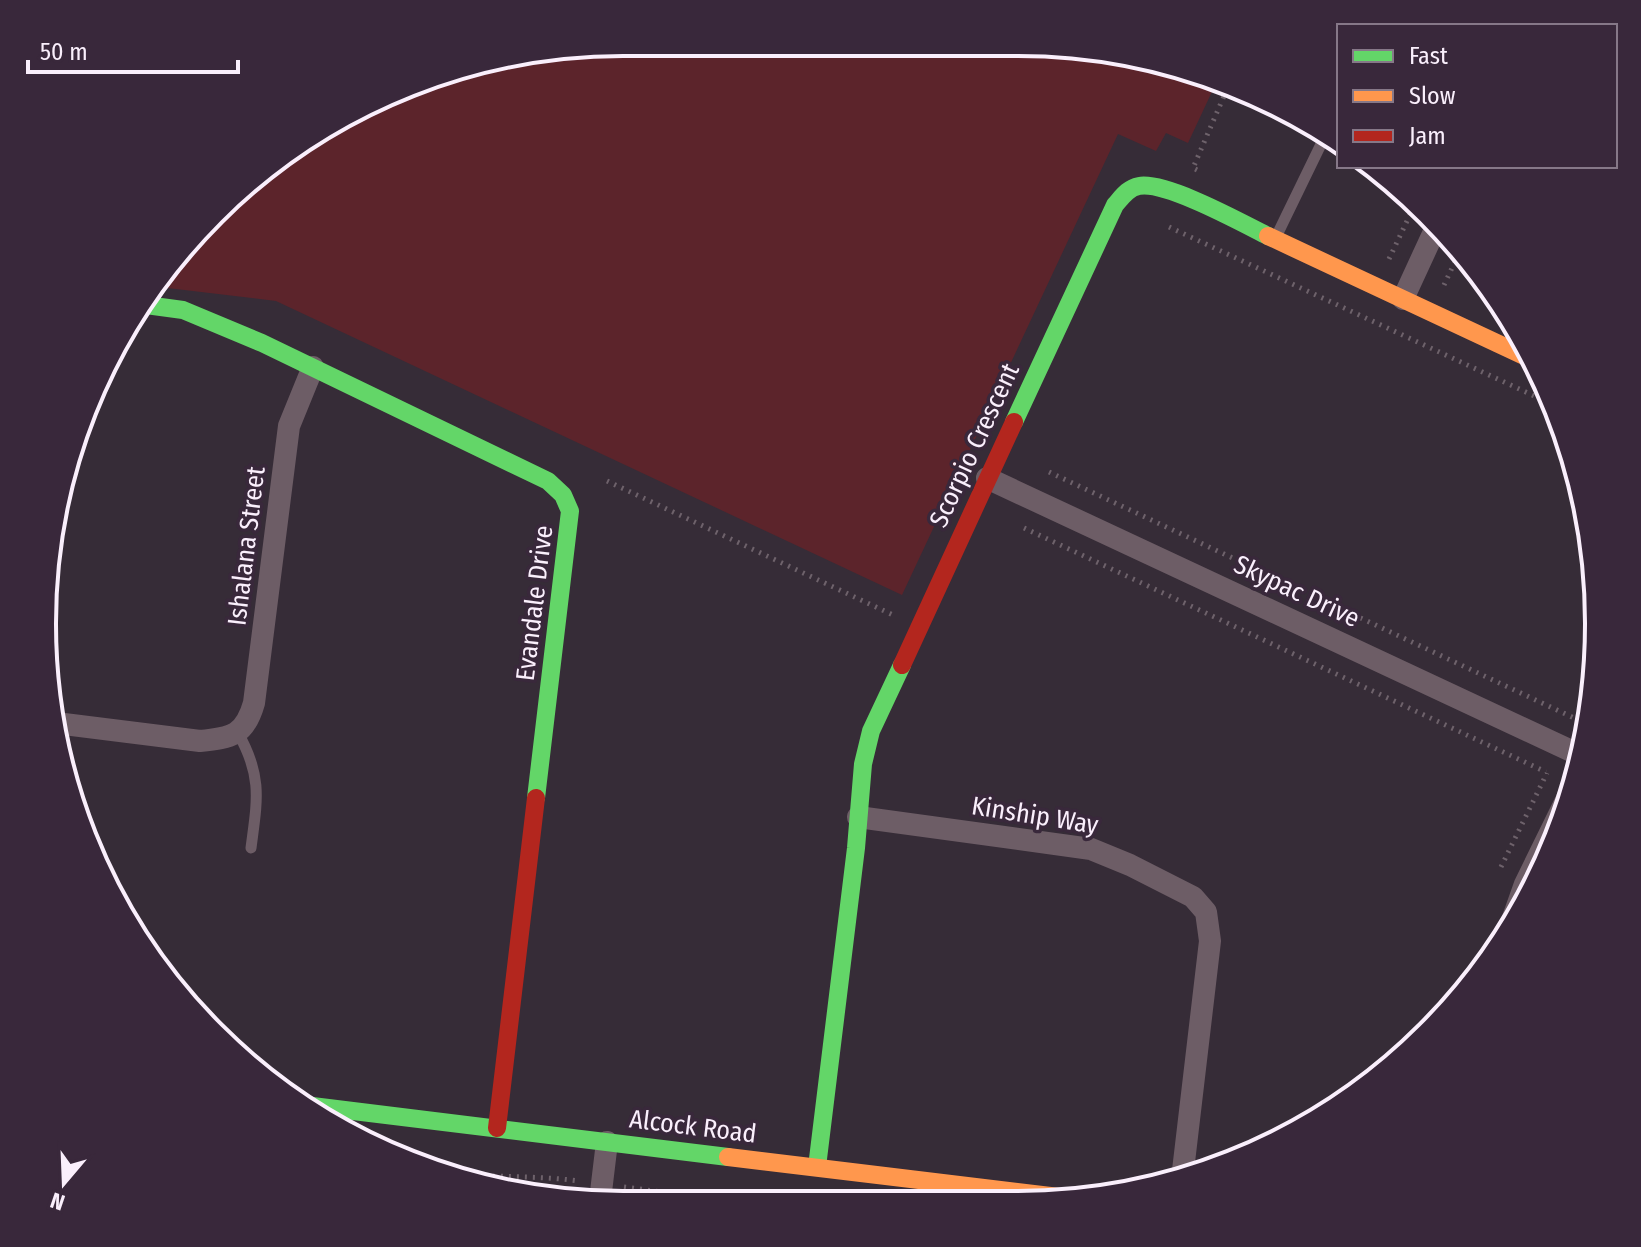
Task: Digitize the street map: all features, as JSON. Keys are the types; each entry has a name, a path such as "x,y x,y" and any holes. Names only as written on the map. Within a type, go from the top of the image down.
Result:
{"street":[{"name":"Scorpio Crescent","path":"817,1167 863,764 876,716 1123,193 1133,186 1144,185 1183,196 1515,352"},
{"path":"1403,299 1432,236"},
{"name":"Evandale Drive","path":"153,306 183,310 313,367 548,481 563,495 570,511 497,1128"},
{"name":"Ishalana Street","path":"238,733 249,719 254,703 289,426 313,367"},
{"name":"Skypac Drive","path":"987,478 1570,751"},
{"path":"65,724 200,741 222,739 238,733"},
{"name":"Kinship Way","path":"858,817 1091,849 1185,891 1201,904 1206,912 1210,941 1184,1166"},
{"name":"Alcock Road","path":"329,1108 1011,1191"},
{"path":"601,1190 607,1142"}],"lane":[{"path":"1275,239 1321,144"},
{"path":"238,733 251,756 258,789 251,848"}],"path":[{"path":"1193,168 1224,95"},
{"path":"1389,259 1410,214"},
{"path":"1169,227 1538,398"},
{"path":"1444,285 1455,262"},
{"path":"1049,472 1576,719"},
{"path":"607,481 898,617"},
{"path":"1024,528 1546,772"},
{"path":"503,1178 550,1177 595,1190"}],"shaded area":[{"path":"1018,56 1055,57 1128,67 1212,91 1188,143 1166,133 1156,151 1118,134 902,595 276,301 166,288 222,222 278,173 308,152 406,99 477,75 586,57"}],"traffic: fast":[{"path":"1014,422 1115,205 1128,191 1139,186 1167,190 1204,204 1268,236"},
{"path":"153,306 183,310 262,343 548,481 563,495 570,511 536,798"},
{"path":"817,1167 856,848 863,764 871,731 902,665"},
{"path":"329,1108 728,1157"}],"traffic: slow":[{"path":"1268,236 1515,352"},
{"path":"728,1157 1009,1191"}],"traffic: jam":[{"path":"902,665 1014,422"},
{"path":"497,1128 536,798"}]}
